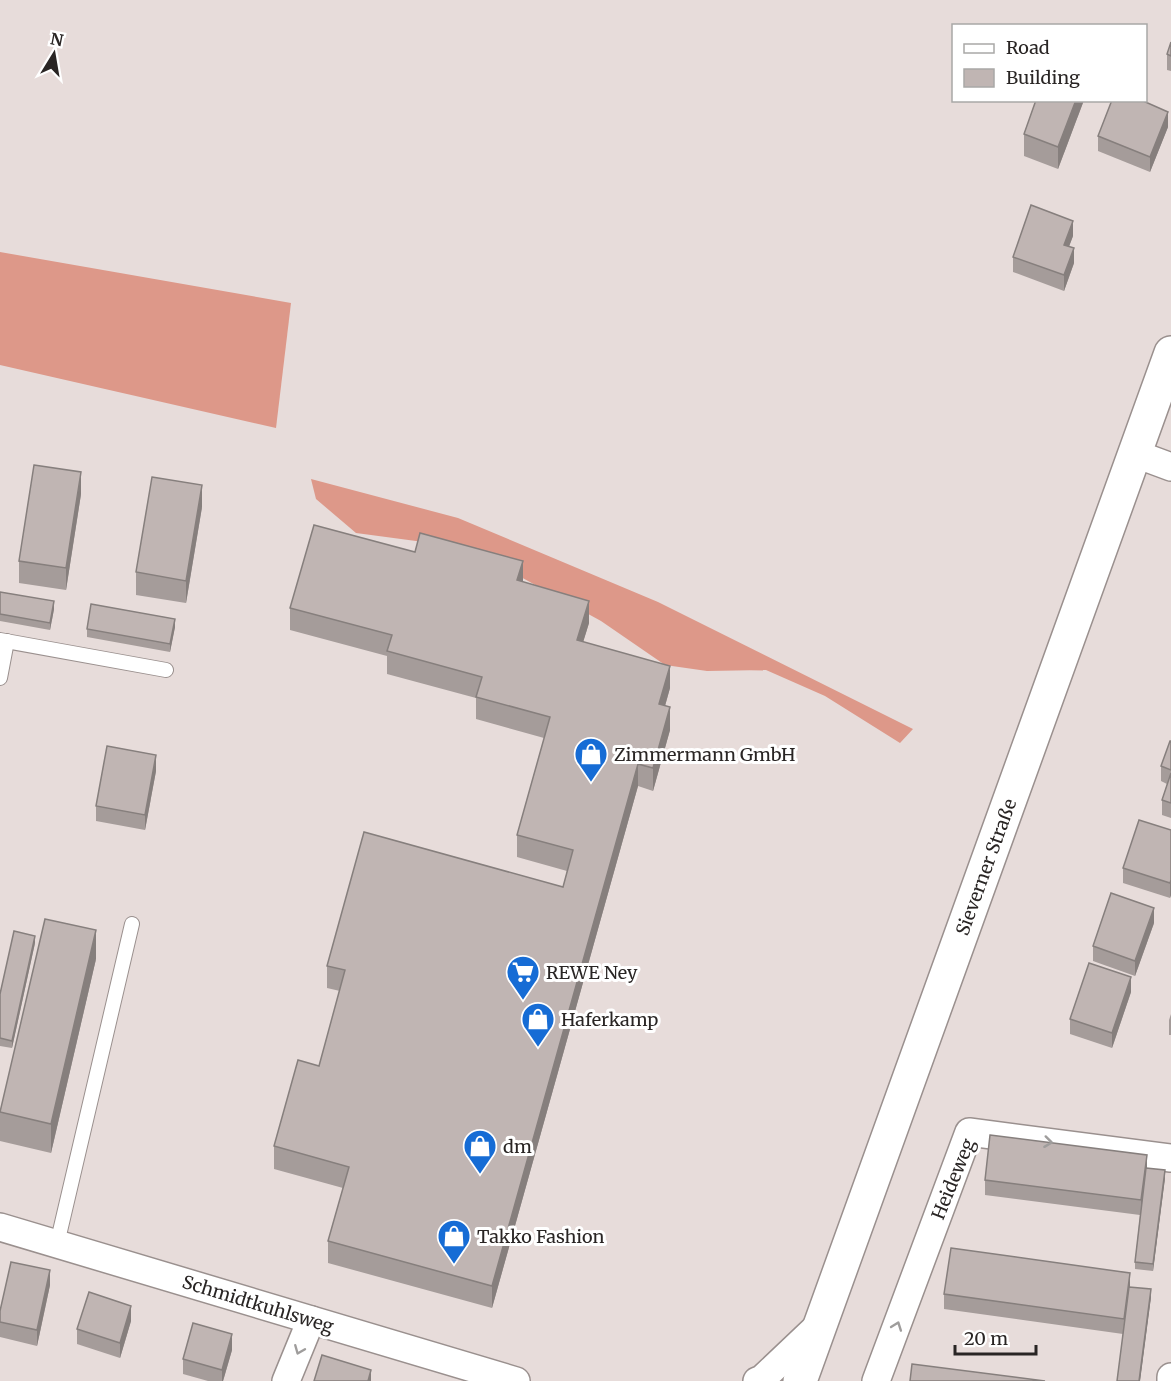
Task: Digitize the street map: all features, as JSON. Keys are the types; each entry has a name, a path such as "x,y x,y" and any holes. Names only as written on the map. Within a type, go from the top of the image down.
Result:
{"main road":[{"name":"Sieverner Straße","path":"800,1381 1171,353"}],"street":[{"path":"1136,454 1171,467"},
{"name":"Heideweg","path":"876,1381 969,1132 1171,1158"},
{"name":"Schmidtkuhlsweg","path":"0,1227 516,1381"},
{"path":"286,1381 311,1320"},
{"path":"757,1381 762,1379 820,1324"}],"lane":[{"path":"0,678 4,640 166,670"},
{"path":"57,1244 132,924"}],"shaded area":[{"path":"0,252 291,303 276,428 0,365"},
{"path":"311,479 458,518 658,602 913,729 900,743 825,696 766,670 707,671 665,665 601,621 477,553 416,541 356,533 316,499"}],"building":[{"path":"1171,42 1171,56 1167,54"},
{"path":"1035,102 1075,102 1058,147 1024,134"},
{"path":"1111,102 1146,102 1168,112 1150,157 1098,136"},
{"path":"1031,205 1073,221 1064,245 1074,248 1064,275 1013,257"},
{"path":"34,465 81,472 66,568 19,561"},
{"path":"152,477 202,485 186,581 136,572"},
{"path":"314,525 415,552 420,533 523,561 517,580 589,601 577,640 670,666 659,704 670,707 653,768 638,764 492,1286 328,1241 349,1167 274,1146 298,1060 319,1066 345,970 327,966 364,832 563,887 573,850 517,835 550,717 476,697 482,677 387,651 392,635 290,608"},
{"path":"0,592 54,601 50,623 0,614"},
{"path":"91,604 175,619 170,644 87,629"},
{"path":"1171,741 1171,770 1161,766"},
{"path":"107,746 156,755 145,815 96,806"},
{"path":"1171,773 1171,803 1162,800"},
{"path":"1139,820 1171,830 1170,883 1123,868"},
{"path":"1111,893 1154,908 1135,961 1093,946"},
{"path":"45,919 96,930 51,1124 0,1112"},
{"path":"14,931 35,936 12,1041 0,1038 0,994"},
{"path":"1089,963 1131,977 1112,1033 1070,1019"},
{"path":"990,1135 1147,1155 1141,1200 985,1180"},
{"path":"1146,1168 1165,1170 1153,1264 1135,1262"},
{"path":"951,1248 1130,1273 1124,1319 944,1294"},
{"path":"11,1262 50,1270 37,1330 0,1322 0,1311"},
{"path":"1129,1287 1151,1289 1139,1381 1117,1381"},
{"path":"89,1292 131,1306 120,1343 77,1329"},
{"path":"193,1323 232,1334 222,1370 183,1359"},
{"path":"322,1355 371,1370 368,1381 314,1381"},
{"path":"912,1364 1045,1381 910,1381"}],"place":[{"name":"Zimmermann GmbH","path":"591,783"},
{"name":"REWE Ney","path":"523,1001"},
{"name":"Haferkamp","path":"538,1048"},
{"name":"dm","path":"480,1175"},
{"name":"Takko Fashion","path":"454,1265"}]}
